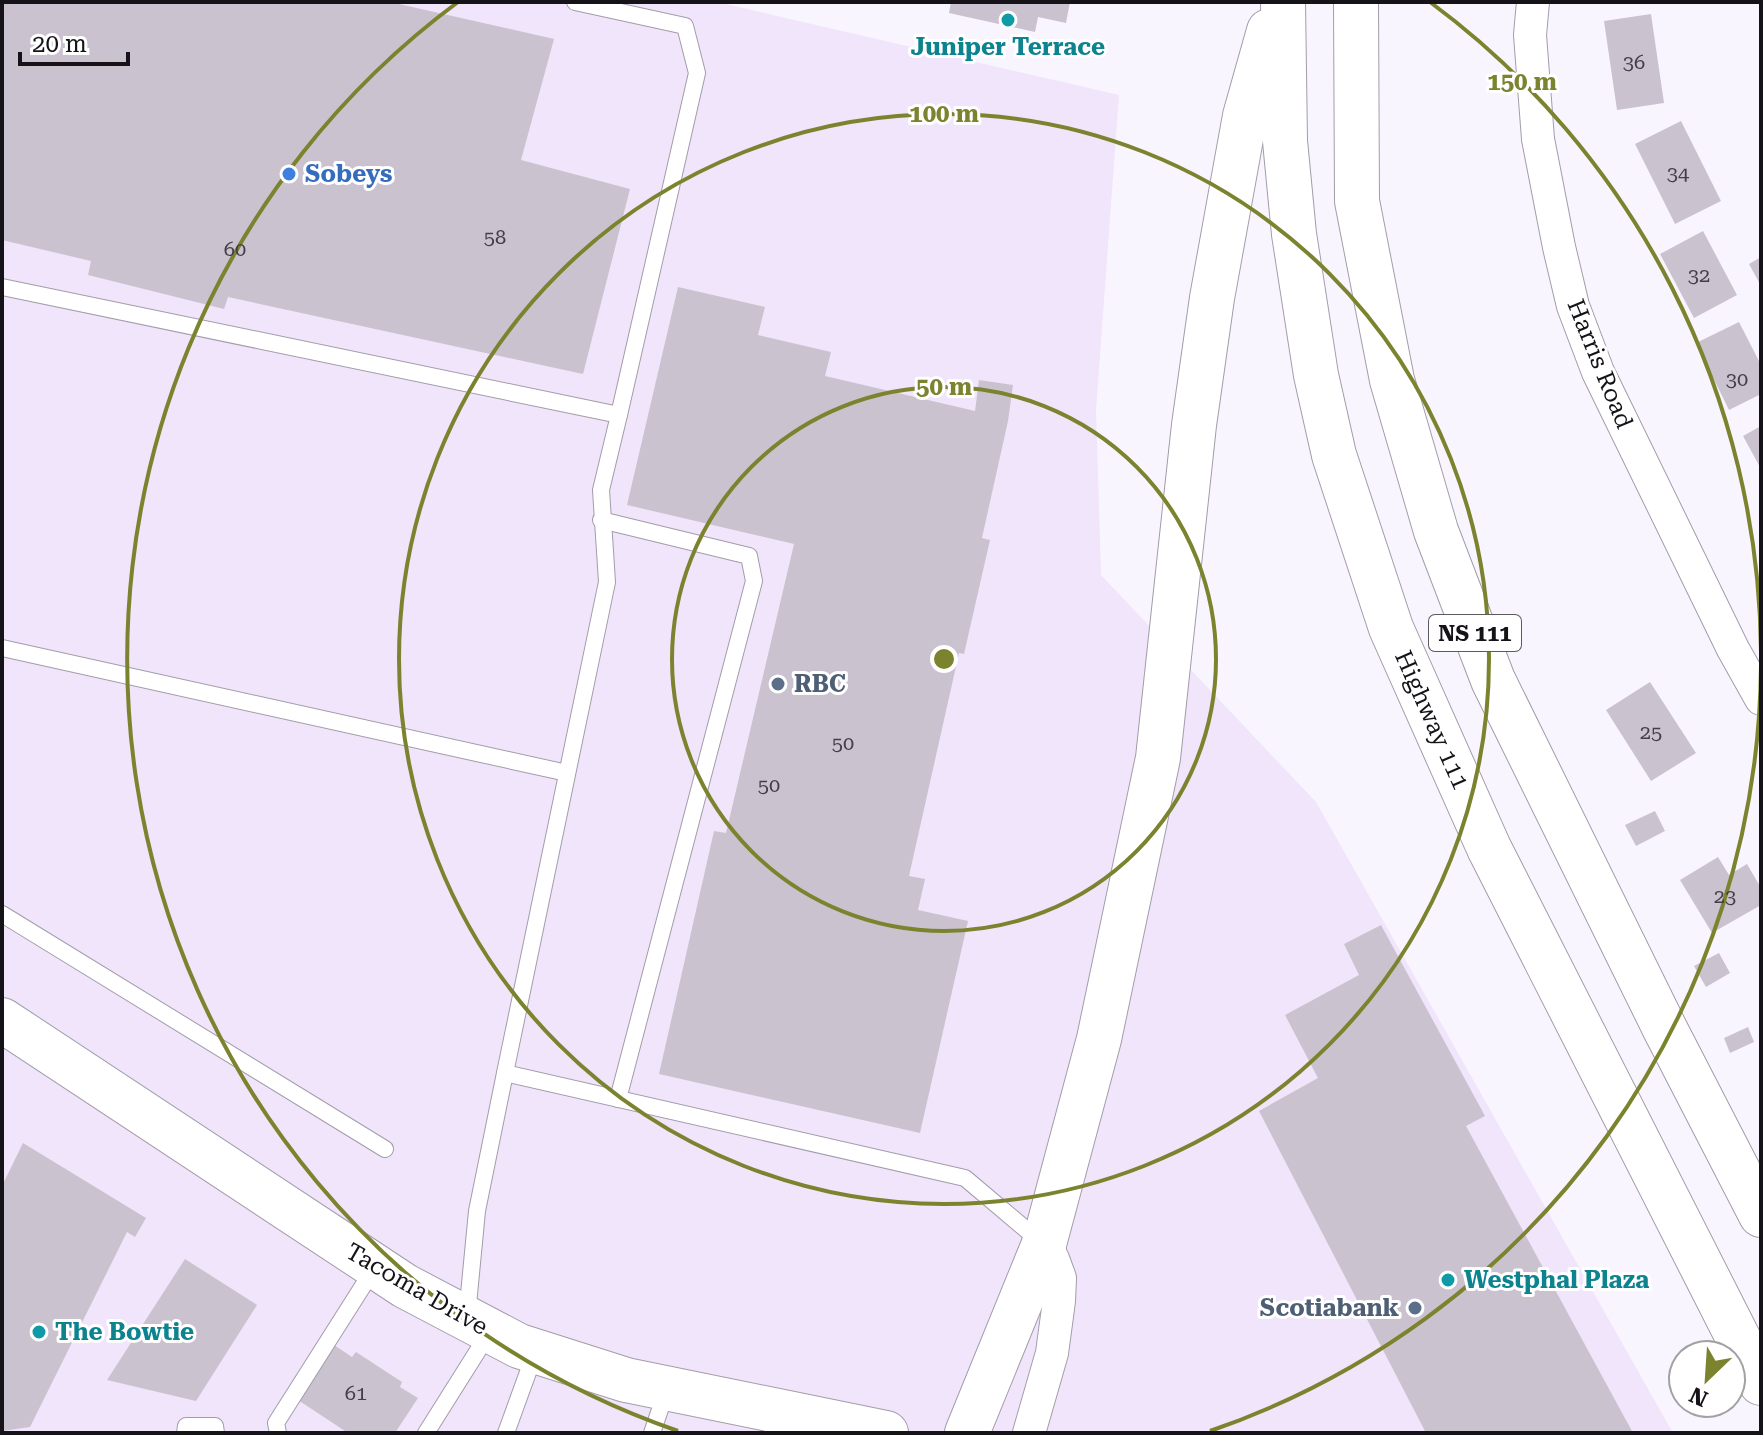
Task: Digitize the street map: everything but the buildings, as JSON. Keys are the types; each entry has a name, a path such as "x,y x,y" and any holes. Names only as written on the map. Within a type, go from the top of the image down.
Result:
{"main road":[{"path":"967,1433 1044,1244 1099,1039 1158,758 1194,425 1212,298 1245,116 1280,2"},
{"name":"Highway 111","path":"1280,2 1285,141 1294,234 1316,375 1334,455 1391,628 1489,848 1755,1374"},
{"name":"NS 111","path":"1356,2 1357,201 1392,380 1436,531 1493,680 1665,1029 1761,1215"},
{"name":"Tacoma Drive","path":"2,1020 375,1267 478,1326 536,1352 626,1380 667,1388 791,1424 886,1433"}],"street":[{"name":"Harris Road","path":"1533,2 1530,35 1538,139 1573,306 1598,372 1733,649 1761,699"},
{"path":"1029,1433 1052,1353 1059,1301 1060,1278 1044,1244"}],"lane":[{"path":"426,1433 478,1326 477,1211 607,582 601,490 697,73 685,26 575,2"},
{"path":"2,287 619,415"},
{"path":"601,520 749,556 754,581 618,1099"},
{"path":"2,648 567,773"},
{"path":"2,914 385,1149"},
{"path":"505,1073 965,1178 1044,1244"},
{"path":"278,1433 276,1423 375,1267"},
{"path":"506,1433 536,1352"},
{"path":"652,1433 667,1388"},
{"path":"185,1433 186,1426 216,1430"}],"shaded area":[{"path":"2,2 717,2 1119,95 1096,410 1101,575 1316,802 1673,1433 2,1433"}],"place":[{"name":"Juniper Terrace","path":"1008,20"},
{"name":"Sobeys","path":"289,174"},
{"name":"RBC","path":"778,684"},
{"name":"Westphal Plaza","path":"1448,1280"},
{"name":"Scotiabank","path":"1415,1308"},
{"name":"The Bowtie","path":"39,1332"}]}
